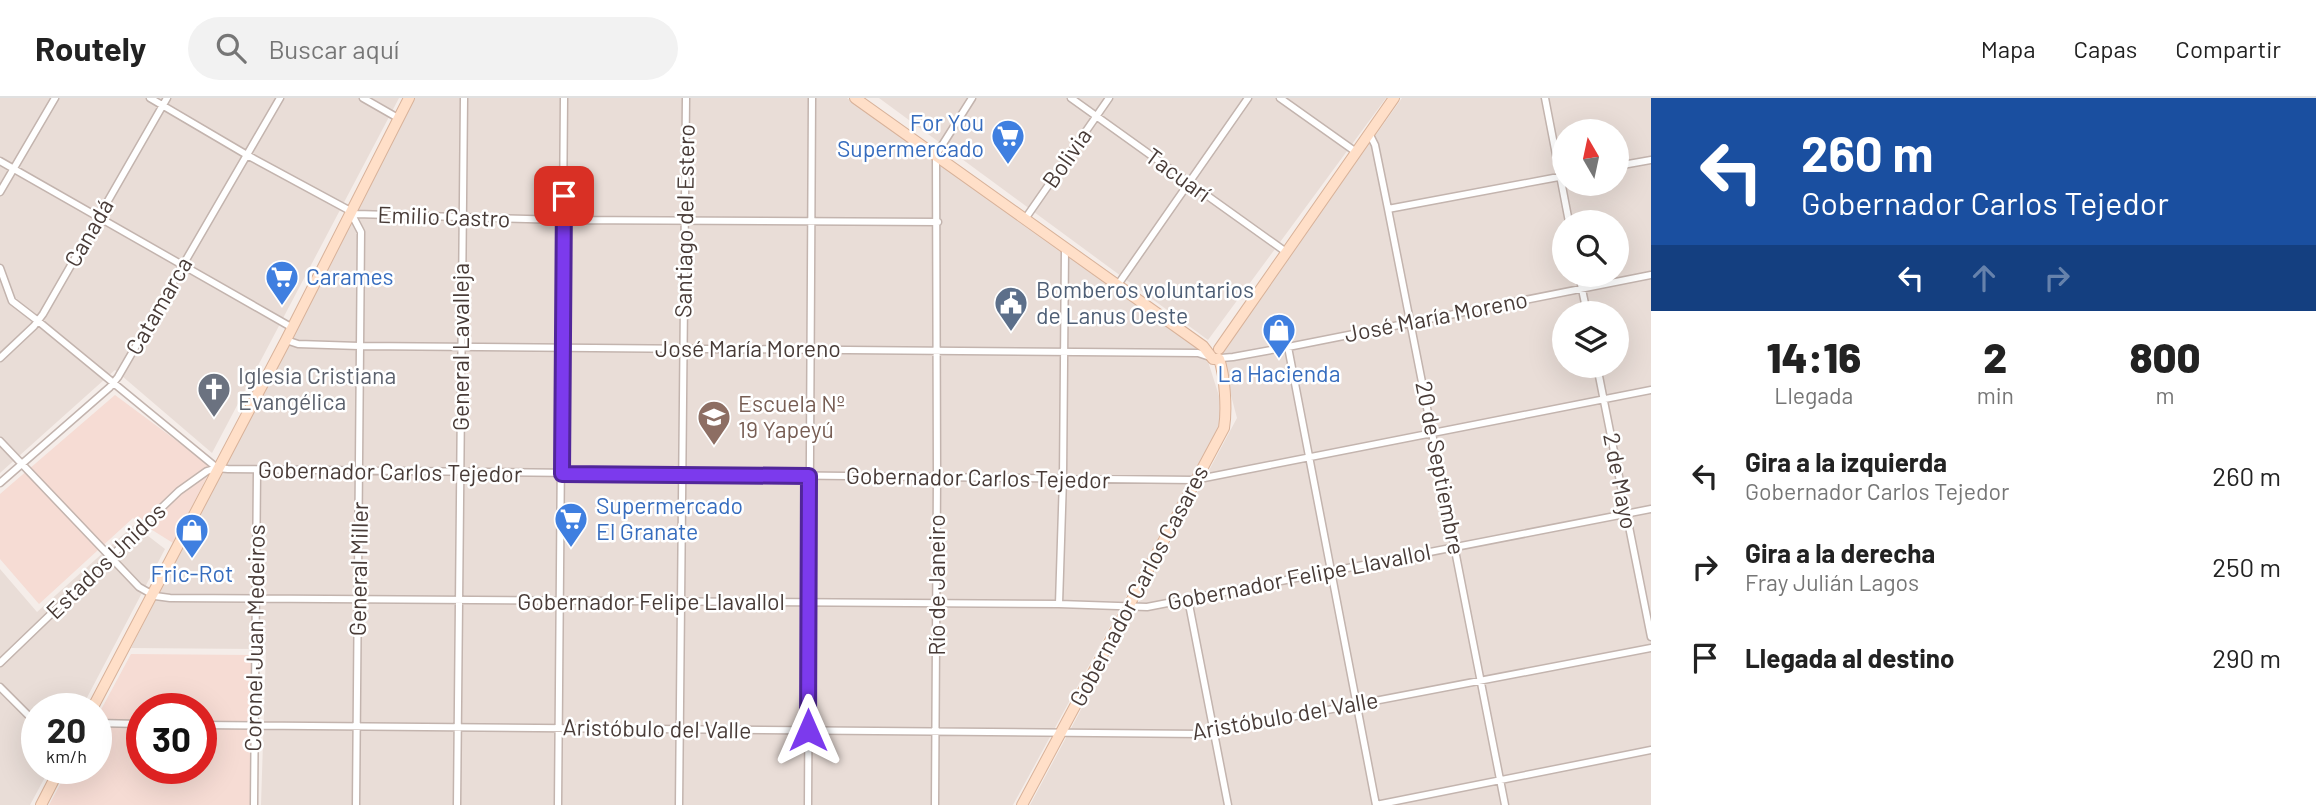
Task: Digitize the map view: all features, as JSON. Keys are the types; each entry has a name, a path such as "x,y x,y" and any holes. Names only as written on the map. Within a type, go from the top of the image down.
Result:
{"street":[{"path":"0,192 55,98"},
{"name":"Emilio Castro","path":"150,98 356,214 462,219 938,222"},
{"name":"Canadá","path":"0,358 38,321 167,98"},
{"name":"Catamarca","path":"0,483 114,383 280,98"},
{"path":"363,98 398,118"},
{"path":"101,693 409,98"},
{"name":"General Lavalleja","path":"457,805 464,98"},
{"path":"558,805 565,98"},
{"name":"Santiago del Estero","path":"679,805 686,98"},
{"path":"808,805 813,98"},
{"path":"855,98 1216,354 1394,98"},
{"path":"936,155 972,98"},
{"name":"Tacuarí","path":"1070,98 1286,252"},
{"name":"Bolivia","path":"1025,219 1109,98"},
{"path":"1118,286 1248,98"},
{"path":"1280,98 1356,152"},
{"path":"1545,98 1552,130"},
{"name":"20 de Septiembre","path":"1369,133 1375,145 1411,322 1505,805"},
{"name":"Río de Janeiro","path":"935,805 938,222 936,155"},
{"path":"1629,164 1651,160"},
{"path":"0,161 291,327"},
{"path":"1388,209 1552,178"},
{"name":"General Miller","path":"349,211 359,225 360,232 356,805"},
{"path":"1059,604 1065,249"},
{"path":"0,268 12,301 217,468"},
{"name":"José María Moreno","path":"286,340 298,344 359,346 1065,351 1198,353 1233,357 1651,275"},
{"path":"1582,288 1585,301"},
{"path":"1288,347 1376,805 1651,750"},
{"name":"Gobernador Carlos Casares","path":"1022,805 1224,428 1222,371 1216,354"},
{"name":"2 de Mayo","path":"1599,378 1651,637"},
{"name":"Gobernador Carlos Tejedor","path":"217,468 257,471 1194,480 1651,390"},
{"path":"0,441 139,587 151,594"},
{"name":"Estados Unidos","path":"0,663 188,484 207,471 217,468"},
{"name":"Coronel Juan Medeiros","path":"254,805 257,471"},
{"name":"Gobernador Felipe Llavallol","path":"151,594 170,598 256,600 937,603 1147,607 1651,509"},
{"path":"1188,599 1228,805"},
{"name":"Aristóbulo del Valle","path":"217,725 1214,733 1651,648"},
{"path":"0,687 21,708"},
{"path":"41,805 52,784"}],"shaded area":[{"path":"0,98 399,98 212,453 115,370 0,473"},
{"path":"412,98 847,98 1206,355 1225,415 1013,805 261,805 266,649 131,648"},
{"path":"879,98 1386,98 1208,340"},
{"path":"1402,98 1651,98 1651,805 1030,805 1237,418 1220,354"},
{"path":"115,395 212,467 173,543 133,518 39,604 0,559 0,494"},
{"path":"134,525 165,549 89,693 21,693 21,784 41,784 30,805 0,805 0,569 37,612"},
{"path":"131,654 251,655 252,805 49,805 60,784 112,784 110,693"}],"place":[{"name":"For You Supermercado","path":"1008,166"},
{"name":"Carames","path":"282,307"},
{"name":"Bomberos voluntarios de Lanus Oeste","path":"1011,333"},
{"name":"La Hacienda","path":"1279,360"},
{"name":"Iglesia Cristiana Evangélica","path":"214,419"},
{"name":"Escuela Nº 19 Yapeyú","path":"714,447"},
{"name":"Supermercado El Granate","path":"571,549"},
{"name":"Fric-Rot","path":"192,560"}],"route":[{"path":"564,196 562,474 809,476 808,730"}]}
